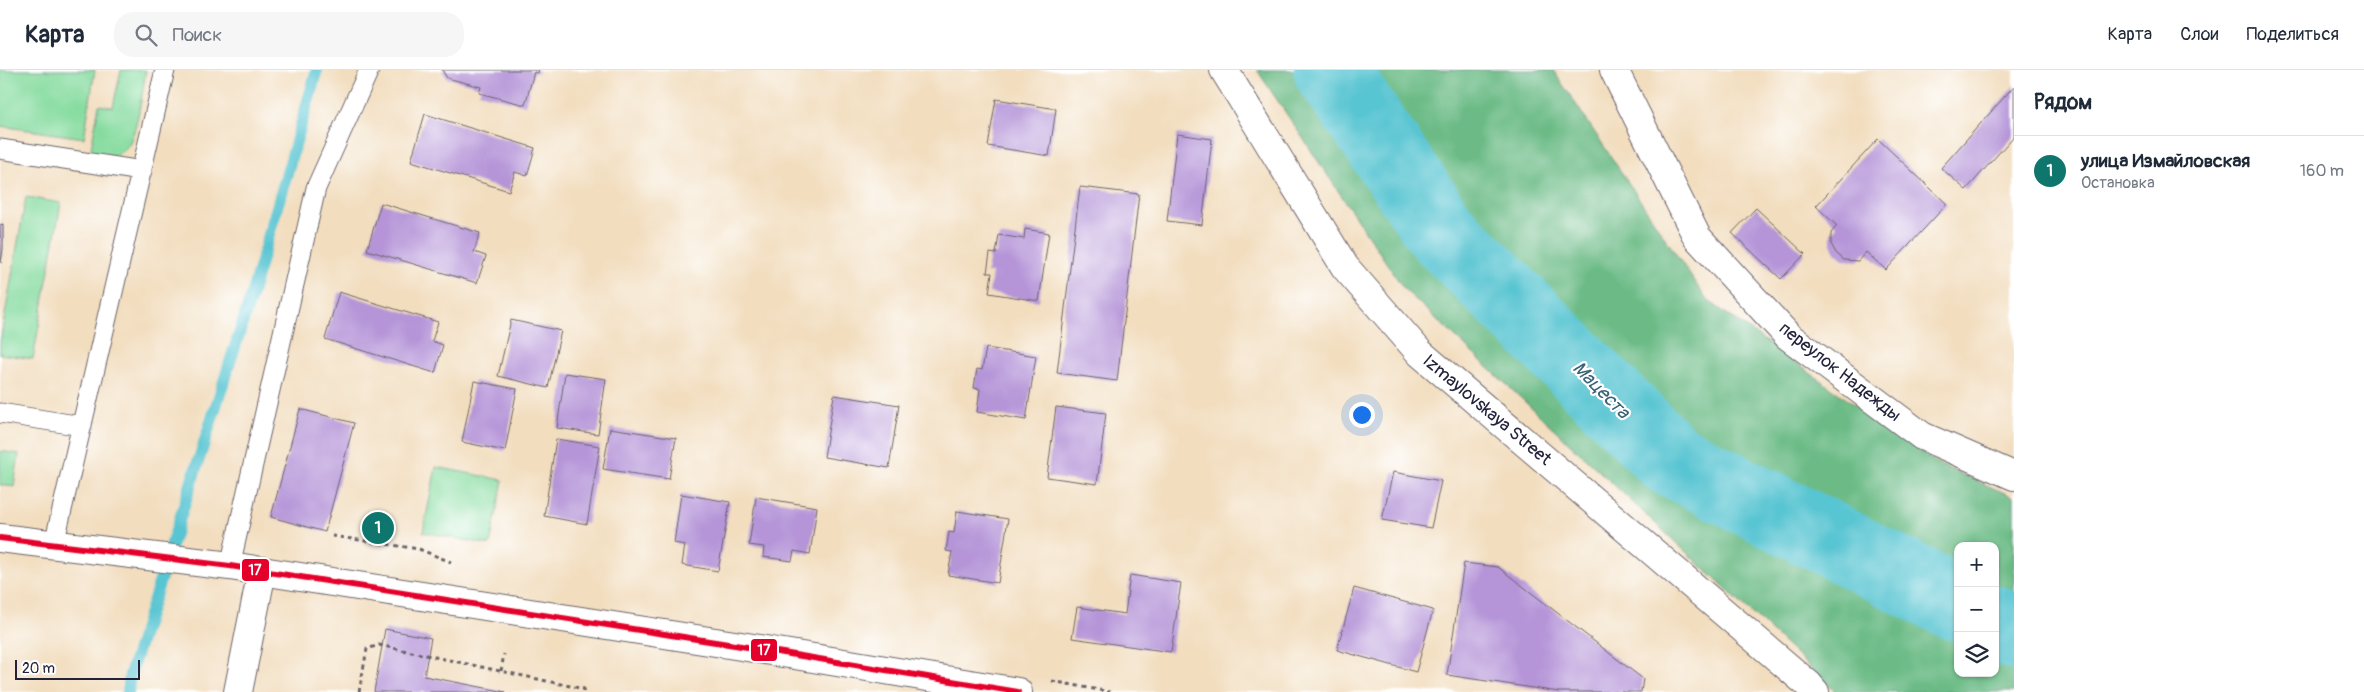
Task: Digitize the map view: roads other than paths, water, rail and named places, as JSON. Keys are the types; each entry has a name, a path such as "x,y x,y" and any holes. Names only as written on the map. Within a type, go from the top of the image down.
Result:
{"street":[{"name":"Izmaylovskaya Street","path":"1224,70 1345,267 1420,353 1810,685 1815,692"},
{"name":"переулок Надежды","path":"1614,70 1697,237 1788,336 1922,436 2014,476"},
{"path":"0,538 230,566 741,646 1018,692"},
{"path":"238,692 262,571"}],"lane":[{"path":"54,544 165,70"},
{"path":"230,566 316,188 369,70"},
{"path":"0,148 142,171"},
{"path":"0,413 82,426"}],"waterway":[{"path":"128,692 130,674 249,303 317,70"},
{"name":"Мацеста","path":"1331,70 1442,232 1671,459 1954,602"},
{"name":"Мацеста","path":"1999,625 2014,632"}],"place":[{"name":"улица Измайловская","path":"378,528"}]}
